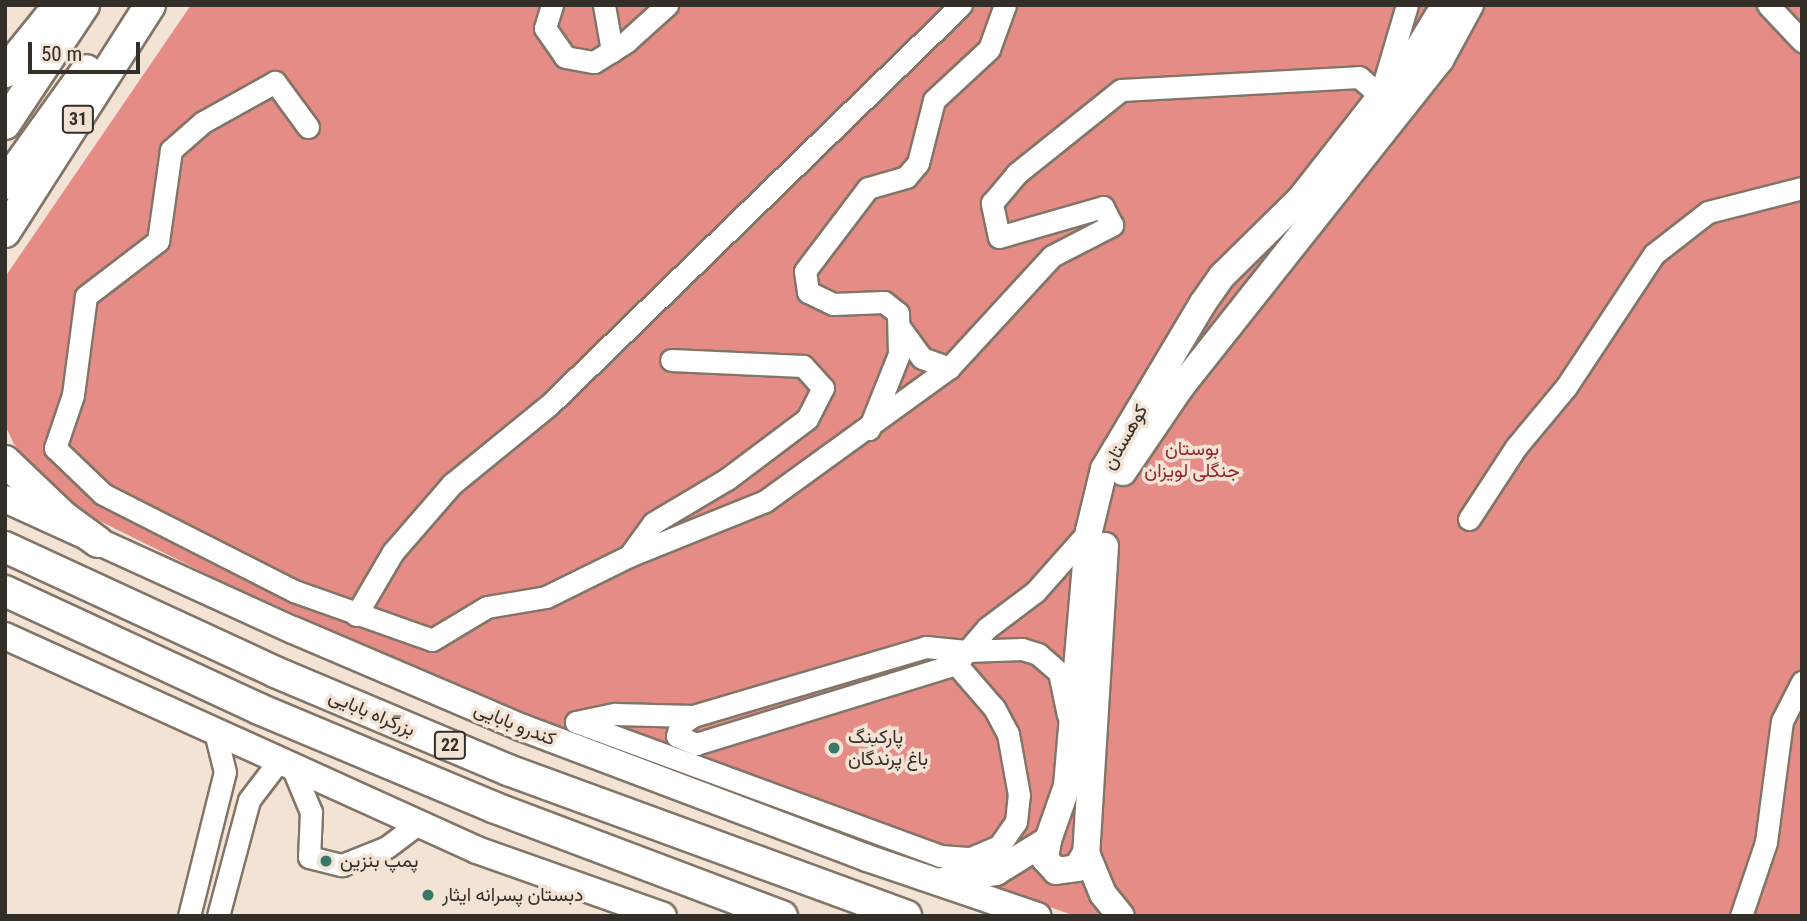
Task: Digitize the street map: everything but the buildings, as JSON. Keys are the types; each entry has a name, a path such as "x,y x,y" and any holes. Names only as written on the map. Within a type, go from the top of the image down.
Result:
{"highway":[{"path":"5,72 59,5"},
{"path":"5,124 84,5"},
{"path":"5,184 133,5"},
{"name":"31","path":"5,232 150,5"},
{"path":"5,461 64,517 98,542"},
{"name":"بزرگراه بابایی","path":"5,547 275,672 508,770 906,916"},
{"name":"بزرگراه بابایی","path":"5,591 259,709 493,807 782,916"}],"main road":[{"name":"کوهستان","path":"1048,840 1064,802 1072,741 1089,531 1104,470 1223,276 1301,198 1377,102 1445,5"},
{"name":"کوهستان","path":"1121,916 1103,894 1086,853 1110,508 1131,458 1253,297 1440,60 1471,5"},
{"path":"1223,276 1253,297"},
{"name":"کندرو بابایی","path":"5,499 523,728 1037,916"},
{"path":"5,636 285,766 477,850 663,916"},
{"path":"5,657 133,697"},
{"path":"1048,840 1045,859 1056,871 1077,868 1086,853"},
{"path":"934,880 996,872 1048,840"}],"street":[{"path":"552,5 545,28 565,57 594,62 612,51 667,5"},
{"path":"604,5 612,51"},
{"path":"356,615 393,552 452,484 549,405 961,5"},
{"path":"868,431 899,354 898,313 884,302 832,304 807,292 805,271 868,188 906,177 918,163 934,100 989,49 1006,5"},
{"path":"1377,102 1407,5"},
{"path":"1768,5 1802,41"},
{"path":"308,127 275,82 202,122 171,150 158,241 86,296 73,395 55,448 103,494 294,592 432,640 487,607 546,597 629,556 765,501 868,431 949,368 1052,256 1112,225 1102,207 999,237 992,203 1016,174 1121,90 1359,77 1373,89 1377,102"},
{"path":"1469,519 1516,447 1566,387 1654,254 1708,212 1802,188"},
{"path":"900,328 922,358 949,368"},
{"path":"629,556 653,523 727,479 807,419 822,388 803,366 671,360"},
{"path":"961,658 987,628 1035,592 1089,531"},
{"path":"961,658 995,708 1008,734 1019,795 1016,822 999,846 971,858 940,856 576,722 615,713 693,716 926,647 961,658 1022,649 1049,661 1059,672 1072,741"},
{"path":"1741,916 1766,842 1782,721 1802,682"},
{"path":"189,916 225,772 216,734"},
{"path":"218,916 250,800 285,766 311,812 309,857 342,865 387,847 418,824"}],"green space":[{"name":"بوستان جنگلی لویزان","path":"191,5 1802,5 1802,916 1075,916 528,718 219,580 55,499 14,444 5,425 5,277"}],"place":[{"name":"پارکینگ باغ پرندگان","path":"834,748"},
{"name":"پمپ بنزین","path":"326,861"},
{"name":"دبستان پسرانه ایثار","path":"428,895"}]}
